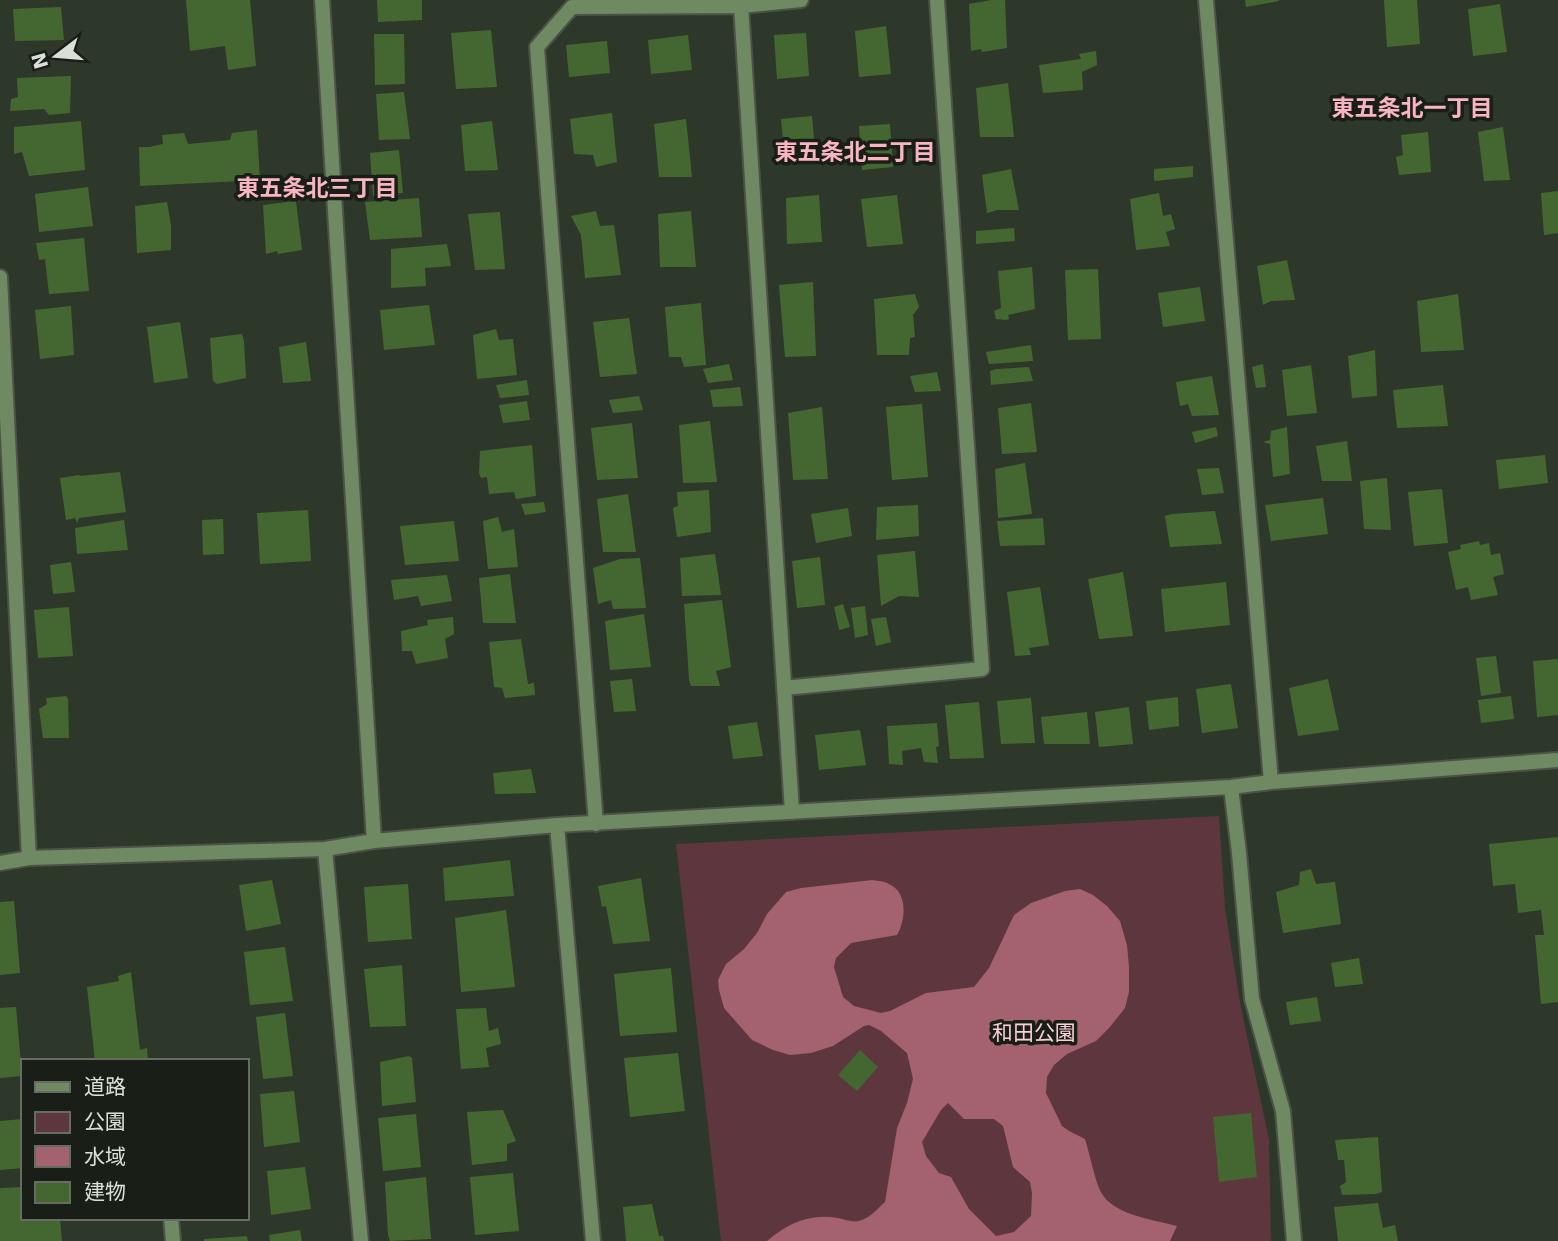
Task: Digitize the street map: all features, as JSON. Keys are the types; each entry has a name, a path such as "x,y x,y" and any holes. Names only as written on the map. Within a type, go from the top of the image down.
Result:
{"street":[{"path":"322,0 374,841"},
{"path":"596,824 537,47 572,3 741,6 801,0"},
{"path":"784,688 982,668 936,0"},
{"path":"1206,0 1271,782"},
{"path":"741,6 792,812"},
{"path":"0,277 29,858"},
{"path":"0,863 29,858 325,849 374,841 557,825 1231,787 1558,760"},
{"path":"1231,787 1240,853 1252,999 1283,1111 1294,1241"},
{"path":"557,825 593,1241"},
{"path":"325,849 361,1241"},
{"path":"171,1220 173,1241"}],"green space":[{"name":"和田公園","path":"1219,816 1225,909 1241,1008 1269,1139 1271,1241 721,1241 676,844"}],"water":[{"path":"872,880 887,883 900,893 903,914 897,935 851,943 836,958 834,967 843,997 854,1006 881,1013 926,993 974,987 989,968 1014,915 1031,903 1065,891 1080,889 1107,906 1120,921 1127,945 1129,992 1125,1008 1096,1041 1067,1054 1054,1065 1047,1077 1046,1093 1062,1126 1085,1139 1104,1197 1132,1215 1177,1226 1170,1241 767,1241 791,1224 809,1218 861,1220 870,1216 885,1202 897,1128 913,1079 907,1053 881,1031 869,1025 833,1046 811,1053 790,1055 752,1040 724,1008 718,980 726,964 744,949 767,914 786,892","holes":["948,1103 964,1119 994,1119 1003,1126 1013,1167 1030,1182 1031,1216 1014,1232 996,1236 969,1209 951,1177 939,1173 926,1156 922,1142"]}],"building":[{"path":"186,0 250,0 256,66 228,70 225,46 190,51"},
{"path":"377,0 422,0 422,20 378,22"},
{"path":"1005,0 1007,48 971,51 969,4"},
{"path":"1245,0 1278,0 1279,1 1246,7"},
{"path":"1384,0 1417,0 1420,44 1387,47"},
{"path":"1500,4 1507,52 1473,56 1468,9"},
{"path":"61,7 64,40 15,41 13,9"},
{"path":"886,26 891,74 859,77 855,31"},
{"path":"491,30 497,87 456,89 451,33"},
{"path":"806,33 809,76 777,79 774,35"},
{"path":"374,34 404,34 405,84 375,85"},
{"path":"688,35 692,70 651,74 648,40"},
{"path":"607,41 610,73 569,77 566,45"},
{"path":"1096,51 1097,65 1082,72 1083,90 1043,93 1039,65 1081,59 1079,54"},
{"path":"71,76 70,113 49,115 44,109 10,111 11,99 18,97 17,78"},
{"path":"1008,83 1014,137 980,137 976,88"},
{"path":"404,92 410,139 379,140 376,94"},
{"path":"612,113 617,162 596,167 593,155 574,154 570,119"},
{"path":"812,116 816,159 785,162 781,119"},
{"path":"686,119 692,177 659,177 654,124"},
{"path":"81,121 85,170 29,176 22,152 14,154 14,127"},
{"path":"492,121 498,170 465,171 461,125"},
{"path":"890,124 893,167 862,170 859,126"},
{"path":"1503,127 1510,180 1484,181 1478,132"},
{"path":"257,130 260,180 140,186 139,147 163,144 162,135 184,133 188,144 230,140 232,133"},
{"path":"1428,132 1431,172 1399,175 1396,157 1403,155 1401,135"},
{"path":"399,150 403,193 373,196 370,153"},
{"path":"1193,166 1193,177 1154,179 1154,169"},
{"path":"1011,169 1019,210 987,213 982,175"},
{"path":"88,187 93,226 39,232 35,194"},
{"path":"1558,191 1558,233 1544,235 1541,193"},
{"path":"1159,193 1163,216 1171,214 1175,229 1166,232 1170,246 1136,250 1130,199"},
{"path":"819,195 822,242 787,244 786,198"},
{"path":"897,195 903,244 867,247 861,199"},
{"path":"419,198 422,237 370,240 365,202"},
{"path":"296,201 302,250 266,254 263,205"},
{"path":"167,202 171,250 137,253 135,206"},
{"path":"596,211 600,226 614,225 621,275 585,278 581,235 571,216"},
{"path":"691,211 696,267 660,267 658,214"},
{"path":"500,212 505,269 475,270 468,214"},
{"path":"1014,228 1015,241 976,244 976,231"},
{"path":"84,238 89,291 49,294 45,259 39,260 36,243"},
{"path":"447,244 451,266 425,268 426,286 391,288 391,249"},
{"path":"1287,260 1295,300 1271,301 1263,305 1257,266"},
{"path":"1032,267 1035,309 1008,315 1009,319 1006,320 996,319 994,311 1001,308 998,271"},
{"path":"1098,269 1101,339 1068,340 1065,270"},
{"path":"813,282 816,356 785,357 779,285"},
{"path":"1200,287 1205,321 1163,327 1158,293"},
{"path":"915,294 919,307 913,315 915,337 910,338 909,355 877,355 874,299"},
{"path":"1458,294 1464,350 1421,352 1417,301"},
{"path":"701,303 706,365 684,367 681,357 669,357 665,307"},
{"path":"429,305 435,345 384,350 380,310"},
{"path":"71,306 74,355 40,359 35,310"},
{"path":"629,318 637,374 600,377 593,322"},
{"path":"180,322 188,378 154,383 147,327"},
{"path":"496,329 499,340 513,339 517,375 477,379 473,335"},
{"path":"242,334 246,378 217,384 213,381 210,338"},
{"path":"306,342 311,381 283,383 279,347"},
{"path":"1031,345 1033,361 989,364 986,352"},
{"path":"1375,350 1377,396 1352,398 1348,356"},
{"path":"729,364 733,380 708,383 703,369"},
{"path":"1263,364 1266,387 1256,388 1252,367"},
{"path":"1311,365 1317,413 1287,416 1282,370"},
{"path":"1029,367 1033,381 991,385 990,371"},
{"path":"937,372 941,391 915,392 910,376"},
{"path":"1212,376 1219,415 1192,416 1188,404 1180,406 1176,382"},
{"path":"527,380 529,395 500,398 496,385"},
{"path":"1443,385 1448,426 1397,428 1393,390"},
{"path":"740,387 743,406 713,407 710,390"},
{"path":"639,396 643,410 613,413 609,400"},
{"path":"527,401 530,420 503,423 499,405"},
{"path":"1031,403 1037,452 1002,454 998,408"},
{"path":"922,404 928,477 892,480 886,407"},
{"path":"822,407 828,479 793,480 788,413"},
{"path":"710,421 717,482 683,483 679,425"},
{"path":"632,423 638,478 597,480 591,428"},
{"path":"1216,427 1218,436 1195,443 1192,432"},
{"path":"1287,427 1290,474 1273,477 1270,444 1263,442 1270,440 1271,431"},
{"path":"1347,441 1352,481 1322,481 1316,446"},
{"path":"532,445 536,496 516,499 514,492 489,494 487,477 481,478 479,473 480,451"},
{"path":"1545,455 1548,483 1499,489 1496,460"},
{"path":"1025,463 1032,514 998,518 995,469"},
{"path":"1219,468 1224,493 1202,495 1197,469"},
{"path":"120,472 126,512 79,518 77,523 75,518 66,520 60,478"},
{"path":"1387,478 1391,530 1364,529 1360,481"},
{"path":"1442,489 1448,543 1414,546 1408,492"},
{"path":"709,490 711,532 677,537 673,508 678,506 677,492"},
{"path":"628,494 636,552 603,552 597,499"},
{"path":"1323,498 1328,534 1271,541 1265,505"},
{"path":"544,502 546,512 525,515 521,504"},
{"path":"918,505 919,536 876,540 877,507"},
{"path":"848,508 852,536 816,543 811,514"},
{"path":"308,510 311,561 260,564 257,513"},
{"path":"1215,511 1222,544 1170,547 1165,516"},
{"path":"498,517 502,532 514,529 518,567 488,569 483,521"},
{"path":"1043,518 1045,545 1000,546 997,521"},
{"path":"223,519 224,554 203,555 202,520"},
{"path":"124,520 128,550 77,554 75,528"},
{"path":"454,521 459,561 405,565 400,526"},
{"path":"1479,541 1480,545 1489,543 1491,555 1500,553 1504,574 1493,577 1498,595 1471,600 1468,587 1456,590 1448,552 1461,549 1460,545"},
{"path":"915,551 919,597 899,596 881,606 877,555"},
{"path":"715,554 721,595 682,596 680,558"},
{"path":"820,557 825,605 797,608 792,561"},
{"path":"640,558 646,608 613,609 611,600 598,604 593,568 620,559"},
{"path":"71,562 75,592 53,594 50,565"},
{"path":"1123,572 1133,636 1099,639 1088,579"},
{"path":"510,574 516,623 483,623 479,578"},
{"path":"447,575 452,601 421,606 418,596 394,600 391,580"},
{"path":"1226,582 1230,625 1165,632 1161,589"},
{"path":"1040,587 1049,645 1029,648 1031,655 1015,656 1007,592"},
{"path":"722,600 731,667 716,671 720,686 691,686 684,604"},
{"path":"843,604 850,627 839,630 834,607"},
{"path":"865,606 868,635 855,638 851,608"},
{"path":"69,607 73,656 38,658 34,610"},
{"path":"644,614 651,667 610,670 605,621"},
{"path":"453,617 454,634 445,639 448,658 416,664 412,651 402,651 401,631 428,625 427,620"},
{"path":"886,617 891,642 876,646 871,619"},
{"path":"521,639 528,684 534,683 535,695 505,698 502,688 494,687 489,642"},
{"path":"1496,656 1501,693 1481,696 1476,658"},
{"path":"1558,659 1558,715 1537,717 1533,661"},
{"path":"632,679 636,711 614,712 610,681"},
{"path":"1328,679 1339,730 1298,736 1289,688"},
{"path":"1231,684 1238,728 1202,733 1196,689"},
{"path":"66,696 69,738 43,738 39,709 47,704 46,698"},
{"path":"1511,696 1514,719 1481,723 1478,700"},
{"path":"1178,697 1179,726 1149,730 1146,701"},
{"path":"1031,698 1035,743 1001,744 997,701"},
{"path":"979,702 984,758 950,759 945,705"},
{"path":"1129,707 1133,744 1099,747 1095,712"},
{"path":"1087,712 1090,744 1044,744 1041,717"},
{"path":"757,722 763,756 733,759 728,726"},
{"path":"937,723 938,763 924,762 921,748 902,751 903,765 889,764 887,726"},
{"path":"860,730 866,765 819,770 815,735"},
{"path":"531,769 536,793 495,794 493,773"},
{"path":"1558,837 1558,1002 1541,1004 1535,935 1544,935 1541,910 1518,913 1515,884 1493,886 1489,844"},
{"path":"510,860 514,896 445,901 443,868"},
{"path":"1311,869 1316,884 1335,882 1341,924 1283,933 1276,892 1299,885 1300,872"},
{"path":"641,878 650,941 613,944 606,906 602,907 598,886"},
{"path":"272,880 281,924 246,931 239,885"},
{"path":"408,884 412,939 368,942 364,887"},
{"path":"14,901 20,973 0,975 0,902"},
{"path":"506,910 515,987 461,992 455,918"},
{"path":"285,947 293,1001 250,1005 244,952"},
{"path":"1359,958 1363,984 1335,987 1331,963"},
{"path":"402,965 406,1026 370,1027 364,969"},
{"path":"671,968 677,1032 620,1036 614,974"},
{"path":"131,972 140,1050 147,1048 148,1059 95,1059 87,987 119,981 118,976"},
{"path":"1317,997 1321,1021 1290,1025 1286,1002"},
{"path":"16,1007 21,1076 0,1078 0,1008"},
{"path":"486,1008 489,1031 498,1028 501,1044 486,1048 489,1067 461,1069 456,1009"},
{"path":"285,1013 293,1076 263,1079 256,1017"},
{"path":"860,1050 878,1067 857,1091 838,1075"},
{"path":"678,1053 685,1111 630,1117 624,1058"},
{"path":"409,1056 412,1058 416,1102 382,1106 380,1062"},
{"path":"294,1091 300,1142 264,1147 260,1094"},
{"path":"503,1110 516,1141 507,1144 507,1161 472,1165 467,1112"},
{"path":"1251,1113 1257,1177 1219,1182 1213,1117"},
{"path":"416,1114 421,1167 383,1171 378,1118"},
{"path":"21,1119 21,1168 0,1170 0,1121"},
{"path":"1378,1137 1382,1192 1342,1195 1340,1186 1346,1182 1344,1160 1338,1160 1335,1140"},
{"path":"305,1167 311,1209 271,1215 267,1171"},
{"path":"513,1173 519,1231 475,1235 470,1177"},
{"path":"426,1177 431,1239 390,1241 385,1182"},
{"path":"21,1187 21,1220 60,1220 62,1241 0,1241 0,1188"},
{"path":"1378,1203 1383,1228 1395,1225 1398,1241 1338,1241 1334,1207"},
{"path":"652,1204 659,1236 663,1236 664,1241 626,1241 623,1207"},
{"path":"300,1230 302,1241 270,1241 269,1235"},
{"path":"247,1236 248,1241 204,1241 204,1239"}],"district":[{"name":"東五条北一丁目","path":"1412,108"},
{"name":"東五条北二丁目","path":"855,152"},
{"name":"東五条北三丁目","path":"317,188"}]}
